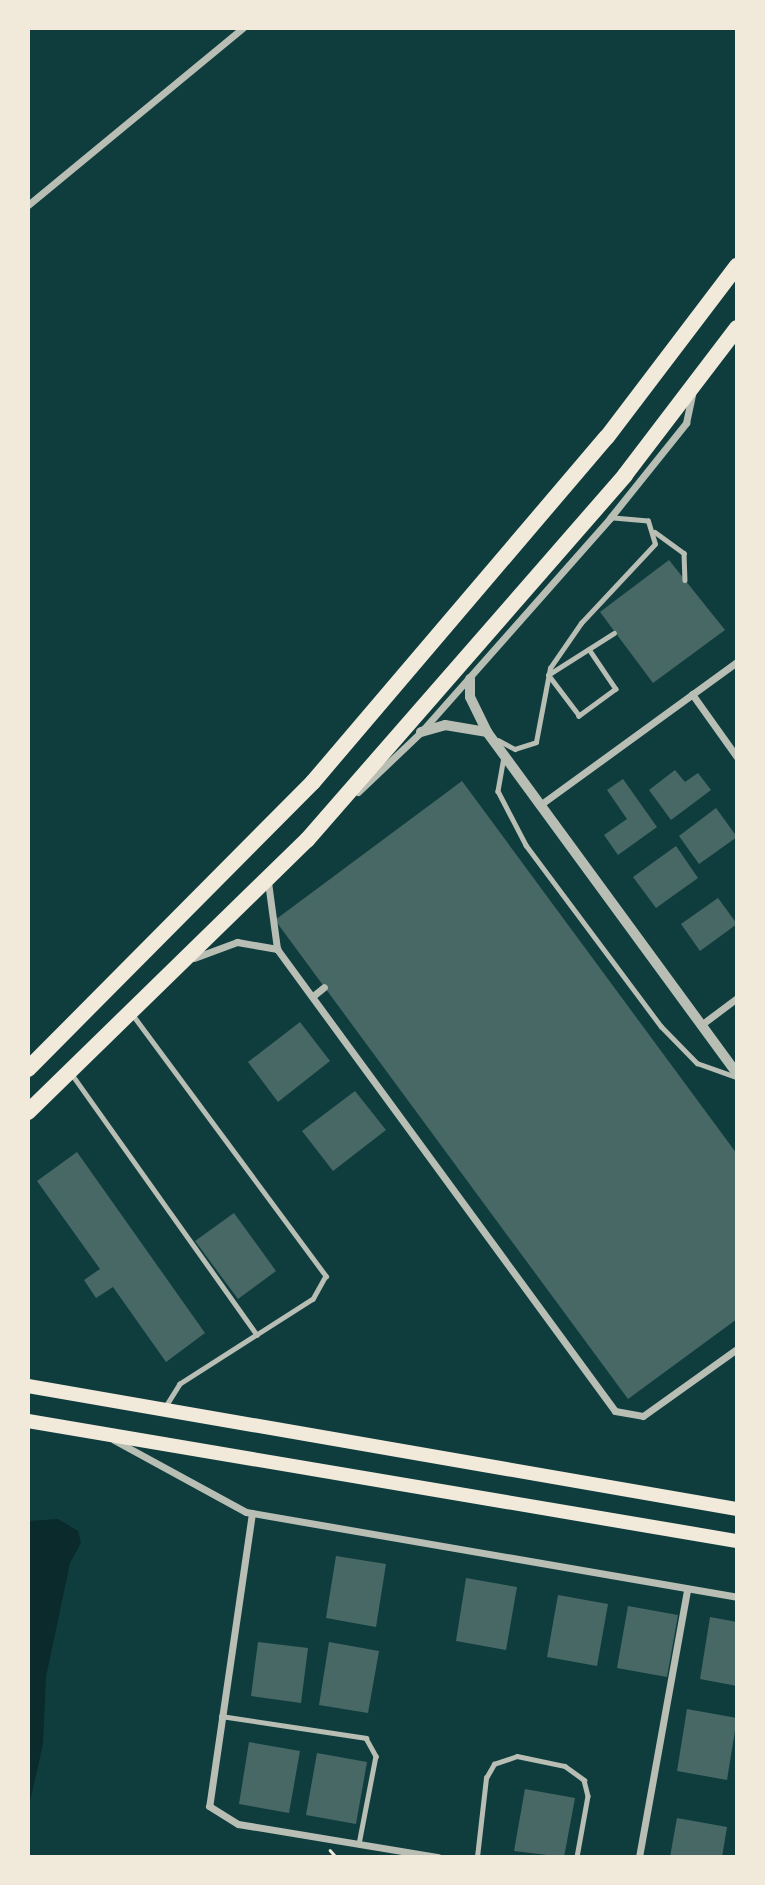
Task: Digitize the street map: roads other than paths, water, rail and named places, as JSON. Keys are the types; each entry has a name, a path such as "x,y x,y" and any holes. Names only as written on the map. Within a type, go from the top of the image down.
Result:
{"highway":[{"path":"28,1069 313,782 598,447 737,266"},
{"path":"28,1112 307,840 693,392 737,328"}],"main road":[{"path":"28,1386 737,1509"},
{"path":"28,1421 107,1437 737,1541"}],"street":[{"path":"28,205 243,28"},
{"path":"307,840 421,732 610,518 686,423 693,392"},
{"path":"540,805 737,662"},
{"path":"470,679 470,697 487,733 737,1075"},
{"path":"692,694 737,757"},
{"path":"421,732 445,725 487,733"},
{"path":"268,878 268,914 277,949 619,1415 643,1416 737,1349"},
{"path":"182,963 237,942 277,949"},
{"path":"313,996 324,987"},
{"path":"701,1025 737,998"},
{"path":"107,1437 218,1501 251,1513 737,1597"},
{"path":"251,1513 208,1797 214,1813 238,1824 438,1857"},
{"path":"639,1857 687,1589"}],"lane":[{"path":"610,518 636,516 684,553 685,580"},
{"path":"487,733 514,749 536,742 548,675 582,623 648,554 655,532"},
{"path":"548,675 614,633"},
{"path":"548,675 577,715 585,716 616,689 589,649"},
{"path":"504,756 498,791 526,845 661,1026 697,1063 737,1075"},
{"path":"131,1013 324,1267 320,1293 180,1384 165,1410"},
{"path":"70,1072 257,1335"},
{"path":"220,1716 366,1738 376,1756 359,1844"},
{"path":"477,1857 486,1778 494,1764 517,1756 565,1766 584,1780 588,1796 577,1857"}],"water":[{"path":"58,1519 78,1531 81,1543 70,1563 46,1677 43,1744 28,1810 28,1521"}]}
